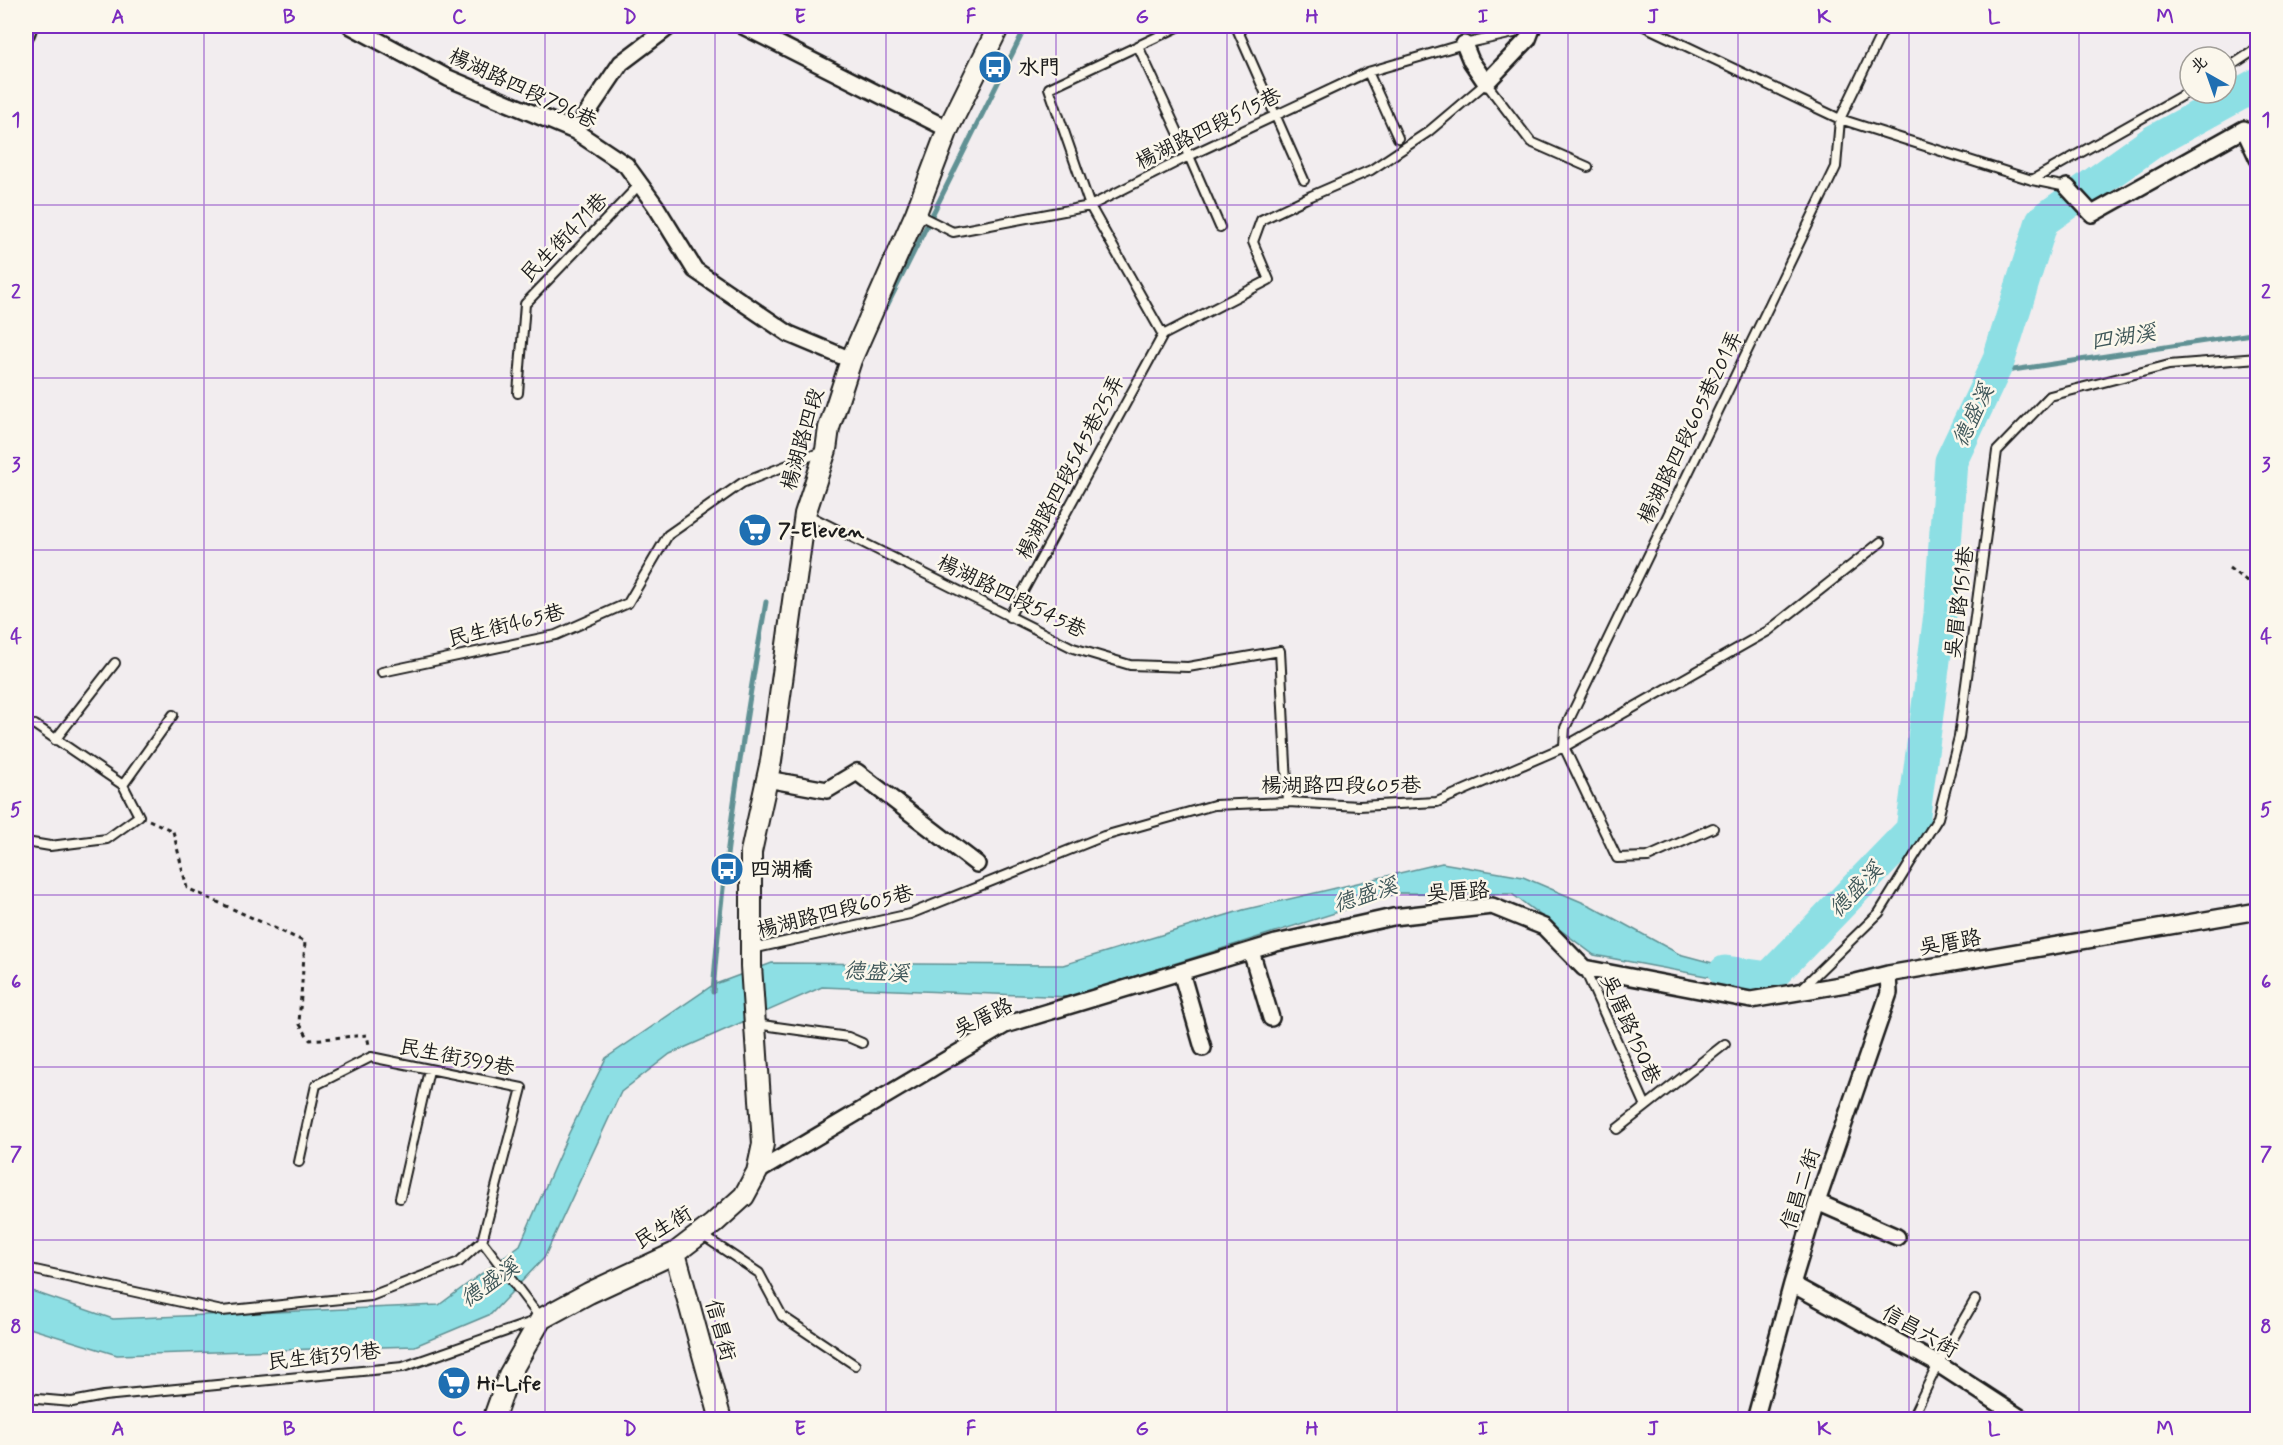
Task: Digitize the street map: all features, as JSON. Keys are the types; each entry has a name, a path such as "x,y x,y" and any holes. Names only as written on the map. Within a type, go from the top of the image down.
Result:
{"street":[{"path":"26,33 29,26"},
{"name":"楊湖路四段796巷","path":"351,26 448,78 575,131 626,165 641,183 695,270 789,334 851,360"},
{"path":"575,131 621,63 670,26"},
{"path":"743,26 948,129"},
{"name":"楊湖路四段","path":"751,958 751,852 767,779 805,514 826,450 829,428 851,360 916,213 948,129 999,26"},
{"path":"1464,44 1471,61 1486,84 1528,39 1533,26"},
{"path":"2067,188 2092,214 2244,129 2258,159"},
{"path":"767,779 827,790 857,772 977,864"},
{"name":"吳厝路","path":"757,1172 1005,1025 1276,943 1393,916 1492,906 1544,927 1584,968 1751,1000 1852,983 1888,974 2258,911"},
{"path":"1251,951 1271,1018"},
{"path":"751,958 754,1023"},
{"path":"1181,972 1203,1048"},
{"name":"信昌二街","path":"1755,1419 1817,1202 1889,993 1888,974"},
{"name":"民生街","path":"541,1319 589,1293 675,1253 744,1196 757,1172 763,1144 754,1023"},
{"path":"1817,1202 1897,1237"},
{"name":"信昌街","path":"675,1253 721,1419"},
{"name":"信昌六街","path":"1792,1284 1938,1364 2024,1419"},
{"path":"493,1419 508,1375 541,1319"}],"lane":[{"path":"1180,26 1049,88 1090,206 1163,334 1269,280 1253,242 1262,220 1371,170 1428,132 1486,84 1531,142 1588,167"},
{"path":"1644,26 1840,119 2032,180 2067,188"},
{"path":"1840,119 1885,26"},
{"path":"1238,31 1304,180"},
{"name":"楊湖路四段515巷","path":"916,213 953,232 1090,206 1189,156 1368,72 1464,44 1515,33"},
{"path":"1138,46 1220,227"},
{"path":"2238,61 2258,48"},
{"path":"1368,72 1398,138"},
{"path":"2032,180 2178,98"},
{"name":"楊湖路四段605巷201弄","path":"1564,747 1565,728 1836,167 1840,119"},
{"name":"民生街471巷","path":"518,393 525,304 641,183"},
{"name":"楊湖路四段545巷25弄","path":"1009,617 1163,334"},
{"name":"吳眉路151巷","path":"1799,992 1879,914 1938,818 1959,737 1997,451 2050,396 2169,365 2258,358"},
{"name":"民生街465巷","path":"382,672 556,635 628,603 668,535 742,483 826,450"},
{"name":"楊湖路四段545巷","path":"805,514 1073,648 1130,664 1188,667 1280,651 1288,801"},
{"name":"楊湖路四段605巷","path":"751,958 910,914 1104,836 1214,805 1288,801 1359,806 1437,802 1564,747 1768,632 1881,542"},
{"path":"55,740 115,663"},
{"path":"123,784 173,715"},
{"path":"26,842 50,846 106,839 140,816 123,784 35,725"},
{"path":"1564,747 1617,858 1648,857 1713,828"},
{"name":"吳厝路150巷","path":"1584,968 1646,1106"},
{"path":"754,1023 848,1037 862,1043"},
{"name":"吳厝路150巷","path":"1617,1129 1725,1044"},
{"path":"298,1162 316,1085 371,1057"},
{"name":"民生街399巷","path":"371,1057 522,1088 482,1241"},
{"path":"400,1198 429,1070"},
{"path":"700,1234 759,1273 782,1316 855,1365"},
{"path":"26,1268 128,1288 222,1311 371,1296 459,1262 482,1241 541,1319"},
{"path":"1911,1419 1938,1364 1976,1300"},
{"name":"民生街391巷","path":"26,1398 72,1402 104,1396 403,1367 541,1319"}],"path":[{"path":"2229,568 2258,589"},
{"path":"140,816 173,831 187,888 305,942 299,1023 310,1040 368,1035 371,1057"}],"water":[{"path":"1442,863 1523,877 1591,906 1679,954 1769,978 1759,986 1594,955 1512,894 1398,893 1069,997 822,987 670,1054 621,1092 544,1258 491,1314 415,1346 117,1355 26,1327 26,1289 113,1319 439,1305 520,1245 569,1133 606,1058 713,985 772,963 1063,965 1243,910"}],"waterway":[{"path":"886,308 1026,26"},
{"name":"德盛溪","path":"1725,972 1769,978 1912,830 1940,614 1951,461 1998,362 2042,221 2154,141 2258,84"},
{"name":"四湖溪","path":"1993,373 2258,333"},
{"path":"713,992 722,894 735,796 766,602"}],"place":[{"name":"水門","path":"995,67"},
{"name":"7-Eleven","path":"755,530"},
{"name":"四湖橋","path":"727,869"},
{"name":"Hi-Life","path":"454,1383"}]}
